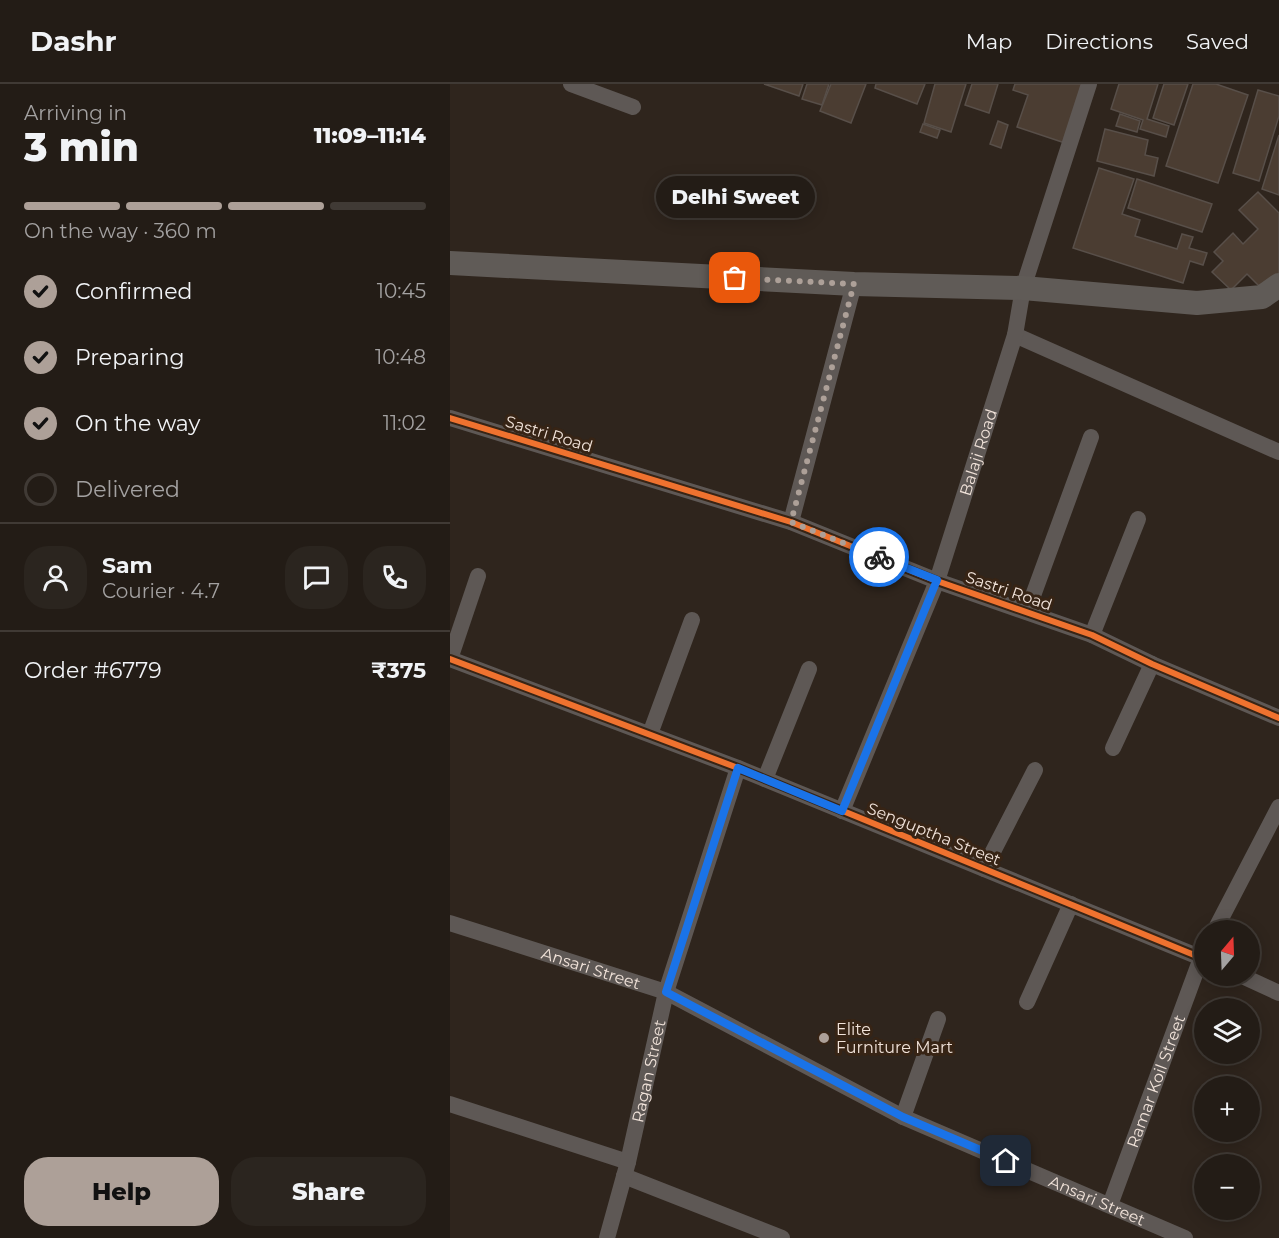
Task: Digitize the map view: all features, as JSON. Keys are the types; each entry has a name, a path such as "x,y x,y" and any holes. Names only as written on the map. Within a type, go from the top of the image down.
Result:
{"main road":[{"path":"450,263 854,284 1023,288 1197,303 1262,297 1279,285"}],"street":[{"path":"571,84 633,106"},
{"name":"Balaji Road","path":"842,811 937,580 1015,335 1023,288 1089,84"},
{"path":"791,522 854,284"},
{"path":"1015,335 1279,452"},
{"name":"Sastri Road","path":"450,418 791,522 937,580 1092,635 1152,664 1279,718"},
{"path":"1027,612 1092,437"},
{"path":"1092,635 1138,519"},
{"path":"450,659 478,576"},
{"path":"650,734 692,620"},
{"name":"Senguptha Street","path":"450,659 738,768 984,869 1194,952"},
{"path":"1113,748 1152,664"},
{"path":"765,779 809,669"},
{"name":"Ragan Street","path":"607,1238 626,1169 666,992 738,768"},
{"path":"984,869 1035,770"},
{"path":"1220,920 1279,807"},
{"path":"1027,1002 1071,904"},
{"name":"Ansari Street","path":"450,923 666,992 903,1117 1185,1238"},
{"name":"Ramar Koil Street","path":"1110,1205 1194,979"},
{"path":"1260,984 1279,993"},
{"path":"903,1117 938,1019"},
{"path":"450,1104 626,1169 782,1238"}],"building":[{"path":"764,84 803,84 799,96"},
{"path":"807,84 829,84 822,105 802,99"},
{"path":"831,84 866,84 851,123 820,111"},
{"path":"876,84 925,84 917,104 875,88"},
{"path":"935,84 966,84 951,132 924,123"},
{"path":"972,84 998,84 989,113 965,105"},
{"path":"1015,84 1085,84 1065,143 1017,127 1028,95 1013,90"},
{"path":"1119,84 1158,84 1147,119 1169,126 1166,137 1140,129 1143,120 1111,109"},
{"path":"1164,84 1188,84 1174,125 1153,118"},
{"path":"1193,84 1216,84 1248,95 1218,183 1166,166"},
{"path":"1258,90 1279,96 1279,116 1259,181 1233,173"},
{"path":"1120,114 1140,121 1137,132 1116,126"},
{"path":"998,121 1008,125 1001,148 990,144"},
{"path":"923,124 940,130 937,138 920,132"},
{"path":"1105,129 1148,140 1145,155 1158,158 1154,176 1097,161"},
{"path":"1279,135 1279,195 1262,189"},
{"path":"1099,168 1134,179 1122,214 1140,220 1135,236 1177,249 1182,234 1193,237 1189,248 1207,253 1203,265 1190,261 1183,283 1073,248"},
{"path":"1137,179 1212,204 1202,232 1128,208"},
{"path":"1258,192 1279,213 1279,278 1265,292 1247,274 1231,290 1212,272 1223,261 1214,252 1233,233 1243,244 1258,229 1239,210"}],"cycle path":[{"path":"450,418 791,522 937,581 1092,635 1152,664 1279,718"},
{"path":"450,659 738,768 1194,955"}],"way so far":[{"path":"735,278 854,284 791,522 879,557"}],"place":[{"name":"Delhi Sweet","path":"735,278"},
{"name":"Elite Furniture Mart","path":"824,1038"}],"route":[{"path":"879,557 937,580 842,811 738,768 666,992 903,1117 1006,1161"}]}
